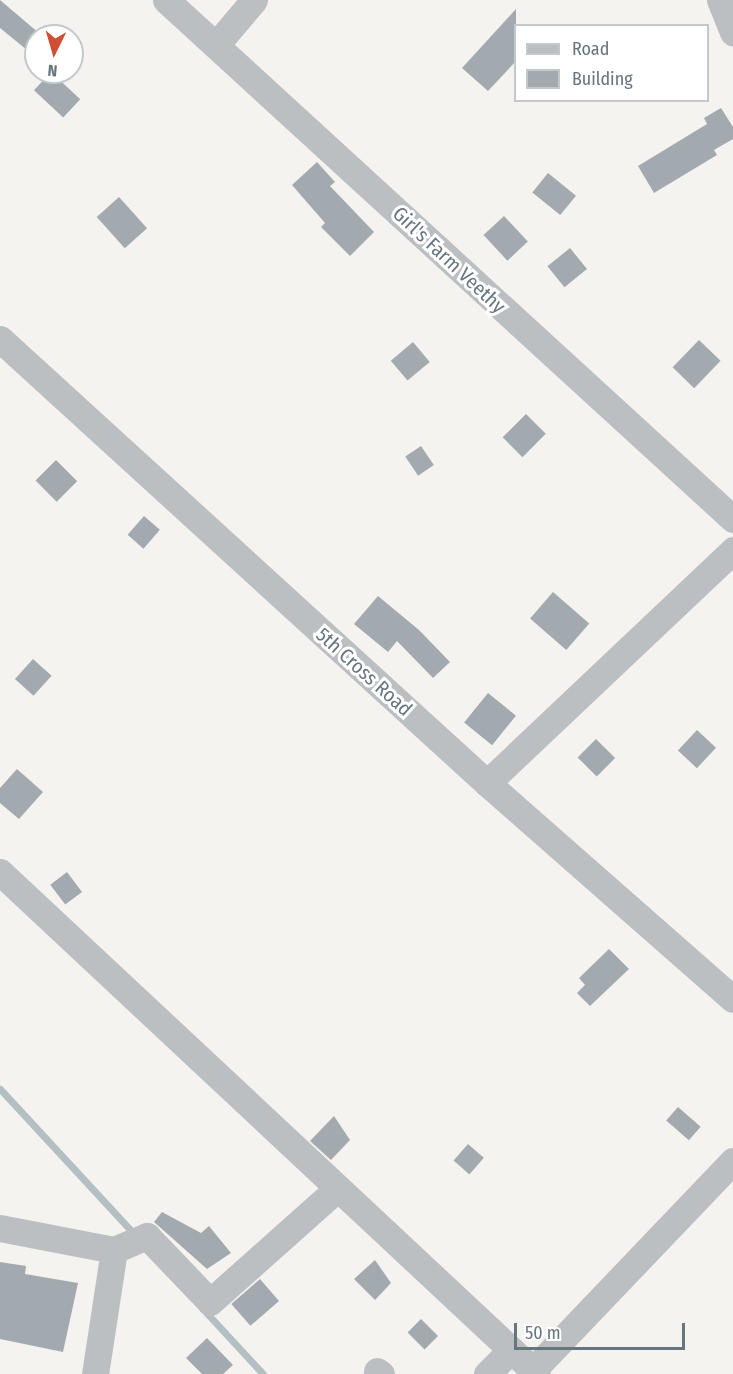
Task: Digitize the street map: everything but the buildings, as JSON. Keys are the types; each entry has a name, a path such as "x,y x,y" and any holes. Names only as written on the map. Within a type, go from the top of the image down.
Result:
{"street":[{"name":"Girl's Farm Veethy","path":"166,0 733,519"},
{"path":"216,45 254,0"},
{"path":"720,0 733,33"},
{"name":"5th Cross Road","path":"0,339 487,783 733,999"},
{"path":"487,783 733,550"},
{"path":"0,872 535,1372 733,1161"},
{"path":"0,1228 114,1250 147,1236 210,1302 338,1188"},
{"path":"95,1374 114,1250"},
{"path":"487,1374 511,1350"}],"waterway":[{"path":"0,1089 135,1235"},
{"path":"203,1309 263,1374"}]}
